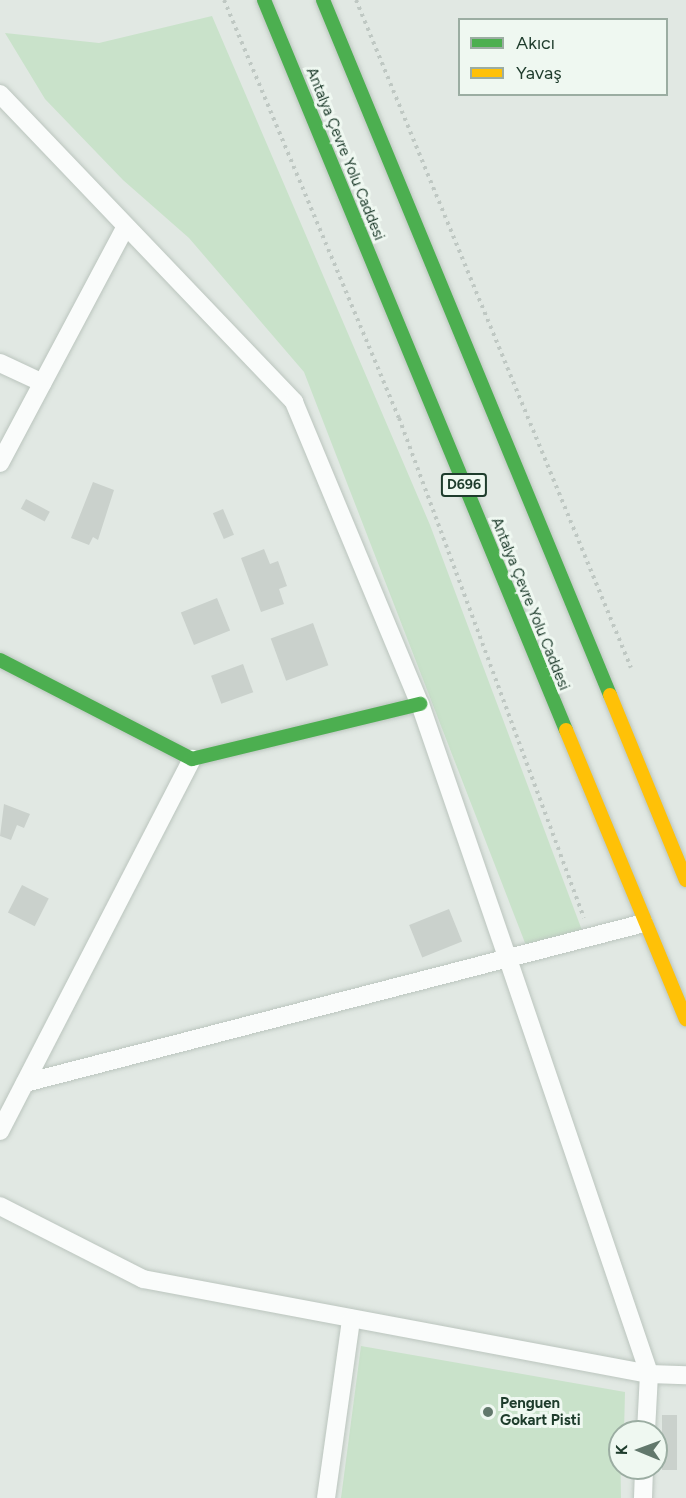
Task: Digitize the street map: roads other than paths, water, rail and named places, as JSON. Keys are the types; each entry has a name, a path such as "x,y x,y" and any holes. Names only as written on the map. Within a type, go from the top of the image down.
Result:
{"main road":[{"name":"Antalya Çevre Yolu Caddesi","path":"264,0 684,1024"},
{"path":"323,0 686,880"},
{"path":"0,660 192,759 420,704"}],"street":[{"path":"0,94 294,402 420,704 649,1374 647,1420"},
{"path":"0,463 126,226"},
{"path":"0,363 43,383"},
{"path":"0,1131 192,759"},
{"path":"25,1083 644,924"},
{"path":"0,1206 143,1279 649,1374 686,1375"},
{"path":"326,1498 351,1319"},
{"path":"643,1498 644,1480"}],"place":[{"name":"Penguen Gokart Pisti","path":"488,1412"}]}
